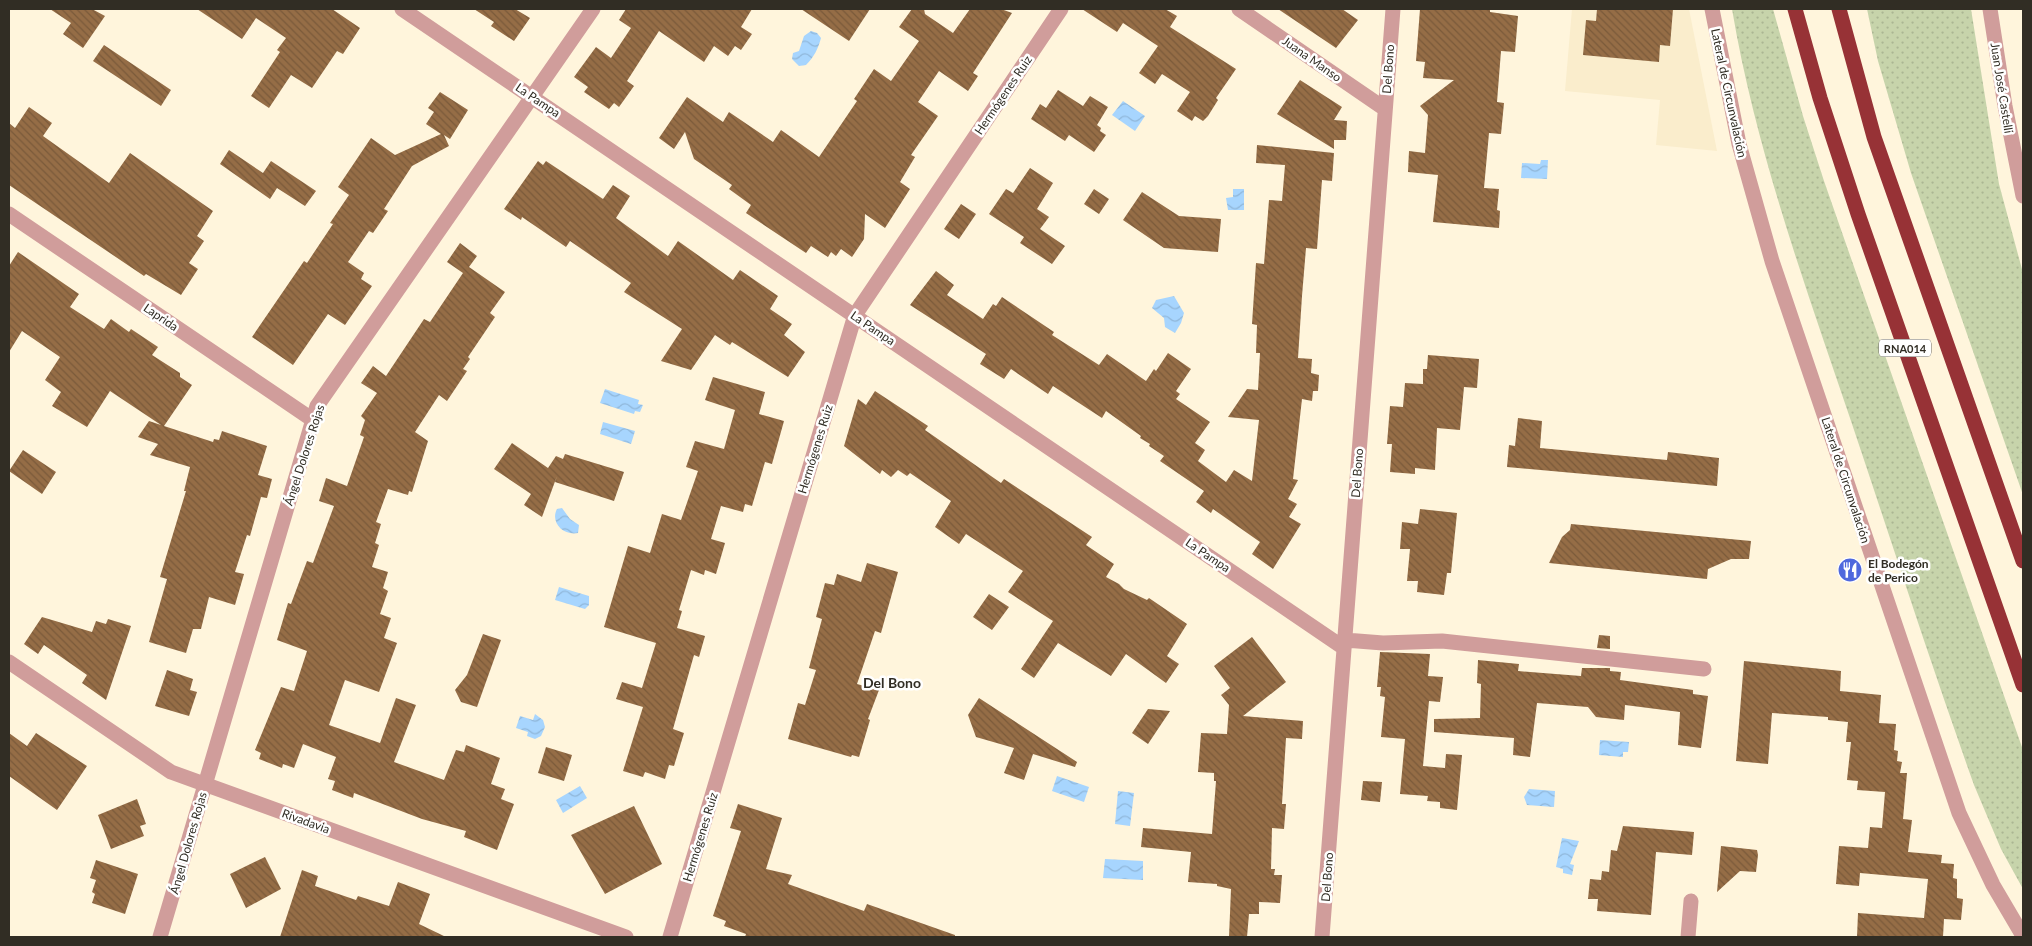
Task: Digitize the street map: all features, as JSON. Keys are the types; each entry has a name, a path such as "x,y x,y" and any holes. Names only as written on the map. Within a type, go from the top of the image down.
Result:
{"highway":[{"name":"RNA014","path":"1795,9 1820,98 1858,214 2023,684"},
{"name":"RNA014","path":"1839,9 1874,136 2023,561"}],"street":[{"name":"La Pampa","path":"402,9 1344,644"},
{"name":"Ángel Dolores Rojas","path":"160,937 317,406 593,9"},
{"name":"Hermógenes Ruiz","path":"670,937 855,316 1061,9"},
{"name":"Juana Manso","path":"1239,9 1385,109"},
{"name":"Del Bono","path":"1322,937 1393,9"},
{"name":"Lateral de Circunvalación","path":"1712,9 1722,66 1744,160 1785,300 1959,813 1993,885 2023,936"},
{"name":"Juan José Castelli","path":"1990,9 2004,106 2023,196"},
{"name":"Laprida","path":"9,214 313,420"},
{"path":"1344,644 1442,641 1704,669"},
{"name":"Rivadavia","path":"9,662 171,772 626,937"},
{"path":"1688,937 1691,901"}],"shaded area":[{"path":"1572,9 1689,9 1717,151 1656,145 1660,100 1565,91"}],"green space":[{"path":"1732,9 1773,9 1803,116 1824,181 2023,750 2023,889 2001,849 1974,785 1799,268 1754,114"},
{"path":"1867,9 1971,9 1999,184 2023,273 2023,495 1911,173 1878,61"}],"water":[{"path":"811,31 817,33 821,38 820,42 809,62 806,65 799,66 792,59 793,53 799,51 804,36"},
{"path":"1123,101 1145,116 1135,131 1112,115"},
{"path":"1541,160 1548,160 1547,179 1521,178 1522,163 1540,164"},
{"path":"1233,189 1244,189 1244,210 1228,210 1226,198 1233,197"},
{"path":"1174,296 1184,313 1175,333 1165,327 1164,318 1152,308 1156,300"},
{"path":"605,389 639,400 638,404 643,405 640,412 635,411 634,414 600,403"},
{"path":"603,422 635,431 631,444 600,434"},
{"path":"562,508 570,519 579,525 578,533 567,532 559,527 555,514 557,509"},
{"path":"559,587 589,596 589,605 585,609 555,600"},
{"path":"535,714 543,720 545,727 541,736 535,739 527,736 528,732 516,728 520,716 533,720"},
{"path":"1600,740 1629,742 1628,752 1623,752 1623,757 1599,755"},
{"path":"1057,776 1089,787 1084,802 1052,791"},
{"path":"580,786 587,798 563,813 556,800"},
{"path":"1529,789 1555,791 1554,807 1527,805 1524,797"},
{"path":"1118,791 1134,793 1130,826 1115,824"},
{"path":"1562,838 1579,841 1570,864 1574,865 1572,875 1563,873 1563,869 1556,867"},
{"path":"1105,859 1143,861 1143,880 1103,878"}],"building":[{"path":"50,9 92,9 105,16 83,48 63,34 71,23"},
{"path":"197,9 332,9 360,28 343,54 337,51 312,88 291,75 269,108 251,96 280,52 277,50 286,38 256,18 242,39"},
{"path":"474,9 515,9 530,18 514,41 491,26 494,22"},
{"path":"626,9 752,9 741,27 752,34 741,50 735,46 728,56 714,46 704,62 659,31 627,81 634,86 619,107 614,103 609,109 584,92 588,87 574,77 596,47 611,58 631,28 619,20"},
{"path":"801,9 870,9 849,41"},
{"path":"912,9 924,9 925,14 953,33 970,9 1001,9 1012,13 973,73 978,76 968,91 939,71 918,102 938,116 911,155 915,157 900,182 910,189 885,228 865,214 864,239 852,257 841,249 836,256 831,252 828,257 811,246 806,253 746,213 751,205 729,189 732,185 694,159 685,132 674,149 659,138 687,97 723,122 729,112 773,142 781,130 819,157 857,101 854,99 874,69 891,81 919,41 899,27"},
{"path":"1082,9 1165,9 1177,16 1170,27 1236,69 1216,98 1218,100 1208,116 1203,121 1195,116 1192,121 1177,111 1190,92 1162,74 1155,84 1139,73 1158,46 1123,23 1117,32"},
{"path":"1278,9 1342,9 1358,20 1336,48"},
{"path":"1420,9 1490,9 1490,12 1518,16 1515,52 1501,51 1497,102 1504,103 1501,134 1489,133 1484,188 1499,189 1497,210 1500,211 1499,228 1433,222 1438,175 1408,172 1409,151 1425,153 1428,115 1420,106 1454,80 1423,78 1425,62 1416,61"},
{"path":"1597,9 1673,9 1670,46 1660,45 1659,62 1583,55 1586,20 1596,21"},
{"path":"104,45 171,90 161,106 93,61"},
{"path":"1300,80 1342,107 1334,120 1347,121 1346,140 1334,140 1334,149 1277,114"},
{"path":"1058,90 1083,106 1090,96 1108,107 1097,125 1101,128 1100,131 1106,135 1094,152 1069,135 1065,141 1031,119 1040,104 1046,108"},
{"path":"440,92 468,110 450,139 444,135 449,146 412,166 384,209 388,211 373,233 369,231 348,262 364,273 361,279 372,286 345,325 328,314 293,365 252,337 304,261 307,263 333,224 330,223 349,195 338,187 371,138 395,155 441,134 426,124 434,112 428,108"},
{"path":"29,107 52,123 43,136 109,183 130,153 213,211 197,236 204,241 189,263 198,269 181,295 146,274 144,276 9,185 9,123 15,128"},
{"path":"1257,145 1334,153 1332,181 1322,180 1317,249 1306,248 1298,358 1312,359 1311,373 1319,375 1318,391 1313,391 1312,401 1302,399 1293,479 1298,480 1288,499 1297,504 1289,517 1301,524 1273,569 1252,554 1260,542 1213,509 1211,513 1196,502 1204,491 1160,461 1164,456 1149,446 1150,444 1140,438 1141,436 1106,411 1102,418 1053,386 1048,394 1011,369 1004,379 980,364 986,354 910,305 936,271 954,285 947,295 983,319 993,304 996,306 1002,297 1054,332 1052,335 1099,365 1107,354 1146,381 1154,369 1156,371 1168,353 1191,369 1176,391 1180,394 1176,399 1210,422 1195,443 1205,450 1198,461 1226,482 1234,470 1252,481 1259,420 1228,417 1247,389 1258,390 1260,353 1256,353 1257,325 1252,324 1256,263 1264,264 1269,200 1282,201 1285,165 1256,163"},
{"path":"229,150 263,173 271,161 316,191 305,206 277,188 270,199 220,164"},
{"path":"538,161 543,165 546,161 603,199 613,185 630,196 616,218 668,256 678,241 733,280 740,270 778,296 770,309 792,324 784,335 805,352 788,377 732,342 730,345 715,335 691,370 661,361 682,329 624,292 631,283 570,241 566,247 522,217 521,220 504,209"},
{"path":"1030,168 1053,183 1037,209 1049,217 1040,229 1065,246 1052,264 1020,243 1024,237 989,214 1006,189 1013,193"},
{"path":"1094,189 1109,199 1099,214 1084,204"},
{"path":"1142,192 1179,216 1221,219 1218,252 1164,248 1123,220"},
{"path":"961,204 976,214 959,239 944,229"},
{"path":"460,243 477,256 469,267 505,292 490,313 495,317 468,357 470,359 463,369 467,371 447,401 439,395 415,432 428,441 412,492 409,491 408,495 388,489 376,522 381,524 375,543 379,545 372,567 388,572 383,588 388,591 380,614 391,618 384,638 397,643 379,692 345,680 329,725 380,743 396,698 416,705 394,762 444,780 456,750 464,752 466,745 500,758 491,784 505,789 501,799 514,804 497,850 464,837 466,831 422,819 354,793 353,798 332,790 335,781 328,779 336,757 303,744 294,768 283,764 282,768 259,759 261,753 255,750 281,687 294,691 307,651 277,640 288,603 291,604 307,561 313,563 334,506 319,501 326,478 347,486 364,437 360,435 365,420 361,416 377,393 361,383 373,366 386,376 424,319 430,322 463,273 447,262"},
{"path":"18,252 79,294 70,307 104,329 111,319 129,332 131,329 158,347 152,355 180,373 180,377 192,385 164,426 213,442 214,439 219,440 222,431 267,446 258,475 272,479 267,498 261,497 250,536 247,535 235,572 244,574 235,605 209,597 201,629 193,629 186,653 149,642 167,579 160,577 186,491 184,491 190,467 150,455 158,444 138,437 149,421 161,425 110,391 87,427 52,406 61,392 45,380 60,357 22,331 9,352 9,266"},
{"path":"1428,355 1479,359 1477,388 1464,387 1460,430 1437,428 1435,470 1415,468 1415,474 1390,472 1392,444 1387,444 1390,406 1403,407 1405,383 1423,384 1423,369 1427,369"},
{"path":"713,377 765,392 759,414 784,421 772,464 765,462 752,506 745,504 743,512 721,506 711,539 725,543 716,574 705,570 704,575 691,570 679,610 682,611 677,628 705,636 699,657 694,655 673,729 684,733 674,766 669,765 665,779 645,772 643,777 623,771 643,707 616,699 622,682 642,688 656,643 604,627 628,546 650,553 662,514 681,520 698,471 686,467 695,441 724,449 735,410 705,400"},
{"path":"875,391 928,426 925,430 1001,483 1004,479 1092,537 1086,545 1114,564 1106,577 1124,589 1147,600 1149,598 1187,624 1167,656 1179,664 1166,683 1126,654 1111,676 1058,643 1034,678 1021,669 1053,621 1008,592 1023,571 966,534 959,544 935,527 951,501 910,473 907,476 898,470 891,477 882,470 880,474 844,446 858,399 866,405"},
{"path":"1518,418 1542,421 1540,448 1667,460 1668,452 1719,458 1717,486 1507,467 1509,445 1515,446"},
{"path":"512,443 548,468 556,456 563,459 565,454 624,472 614,501 555,482 557,476 542,517 524,505 531,494 494,469"},
{"path":"23,450 56,472 42,494 9,471"},
{"path":"1420,509 1457,513 1451,573 1447,573 1444,595 1417,592 1418,581 1407,581 1410,549 1400,549 1402,522 1418,524"},
{"path":"1571,524 1751,541 1749,559 1731,559 1708,569 1707,579 1549,563 1562,537 1570,530"},
{"path":"867,563 898,572 881,633 875,631 857,684 879,690 868,719 870,720 859,757 852,755 851,757 788,739 798,703 805,705 816,670 809,668 822,619 816,617 825,583 834,585 837,574 861,582"},
{"path":"989,594 1009,607 992,630 973,617"},
{"path":"42,617 92,632 96,621 106,624 108,619 131,626 106,700 82,683 87,675 44,645 38,654 24,644"},
{"path":"483,634 501,640 477,707 461,702 455,690 467,675"},
{"path":"1599,635 1610,636 1610,649 1597,648"},
{"path":"1252,637 1286,682 1243,716 1303,721 1302,739 1286,738 1282,804 1286,804 1284,829 1272,828 1271,869 1275,869 1274,875 1282,875 1280,903 1259,902 1259,914 1249,914 1247,937 1229,937 1231,889 1217,886 1217,884 1188,882 1191,852 1141,847 1143,828 1212,834 1216,781 1214,781 1214,773 1198,772 1201,733 1227,734 1229,705 1221,695 1230,688 1214,666"},
{"path":"1380,652 1430,654 1428,676 1443,677 1440,702 1429,701 1423,766 1445,768 1446,754 1462,755 1457,810 1440,808 1440,802 1427,801 1428,796 1400,794 1405,739 1381,737 1385,697 1380,696 1381,687 1377,687"},
{"path":"1478,660 1519,664 1518,671 1581,676 1582,668 1610,668 1610,671 1621,672 1620,680 1693,690 1693,694 1708,696 1701,748 1678,745 1680,712 1625,705 1624,720 1596,717 1588,707 1537,703 1530,757 1513,755 1514,738 1434,732 1434,719 1480,718 1481,684 1477,683"},
{"path":"1744,661 1841,671 1840,691 1881,695 1879,723 1896,724 1894,750 1898,751 1897,761 1902,762 1900,773 1907,773 1903,819 1912,820 1908,852 1942,855 1941,863 1954,864 1953,878 1957,879 1957,898 1963,899 1961,920 1944,919 1943,937 1857,937 1858,913 1924,918 1928,879 1860,873 1859,886 1836,884 1839,846 1868,848 1870,827 1882,828 1885,792 1857,790 1858,781 1847,780 1851,742 1846,742 1848,722 1828,720 1828,717 1772,713 1768,764 1736,761"},
{"path":"167,670 193,679 190,690 197,692 189,716 155,706"},
{"path":"979,698 1077,762 1075,767 1033,754 1024,780 1004,773 1014,748 976,737 968,715"},
{"path":"1148,709 1170,711 1148,744 1132,733"},
{"path":"9,733 27,746 36,733 87,766 57,810 9,776"},
{"path":"546,747 572,755 564,781 538,773"},
{"path":"1363,781 1382,782 1380,802 1361,800"},
{"path":"137,799 146,824 140,826 144,836 111,849 98,815"},
{"path":"738,804 782,818 766,869 792,875 788,884 864,911 867,904 955,935 955,937 745,937 746,934 724,926 726,921 713,916 741,831 730,828"},
{"path":"634,806 662,864 605,894 571,835"},
{"path":"1623,826 1694,832 1692,855 1656,852 1651,915 1597,911 1598,899 1588,899 1590,879 1601,880 1602,871 1609,872 1611,850 1617,851"},
{"path":"1721,846 1757,850 1758,855 1756,872 1740,871 1717,892"},
{"path":"265,857 281,889 246,908 230,874"},
{"path":"96,860 138,874 125,914 92,903 95,894 92,892 96,880 90,878"},
{"path":"302,870 318,876 315,886 356,900 358,896 389,906 398,882 430,894 419,924 446,937 280,937"}],"place":[{"name":"El Bodegón de Perico","path":"1850,570"}],"district":[{"name":"Del Bono","path":"892,682"}]}
